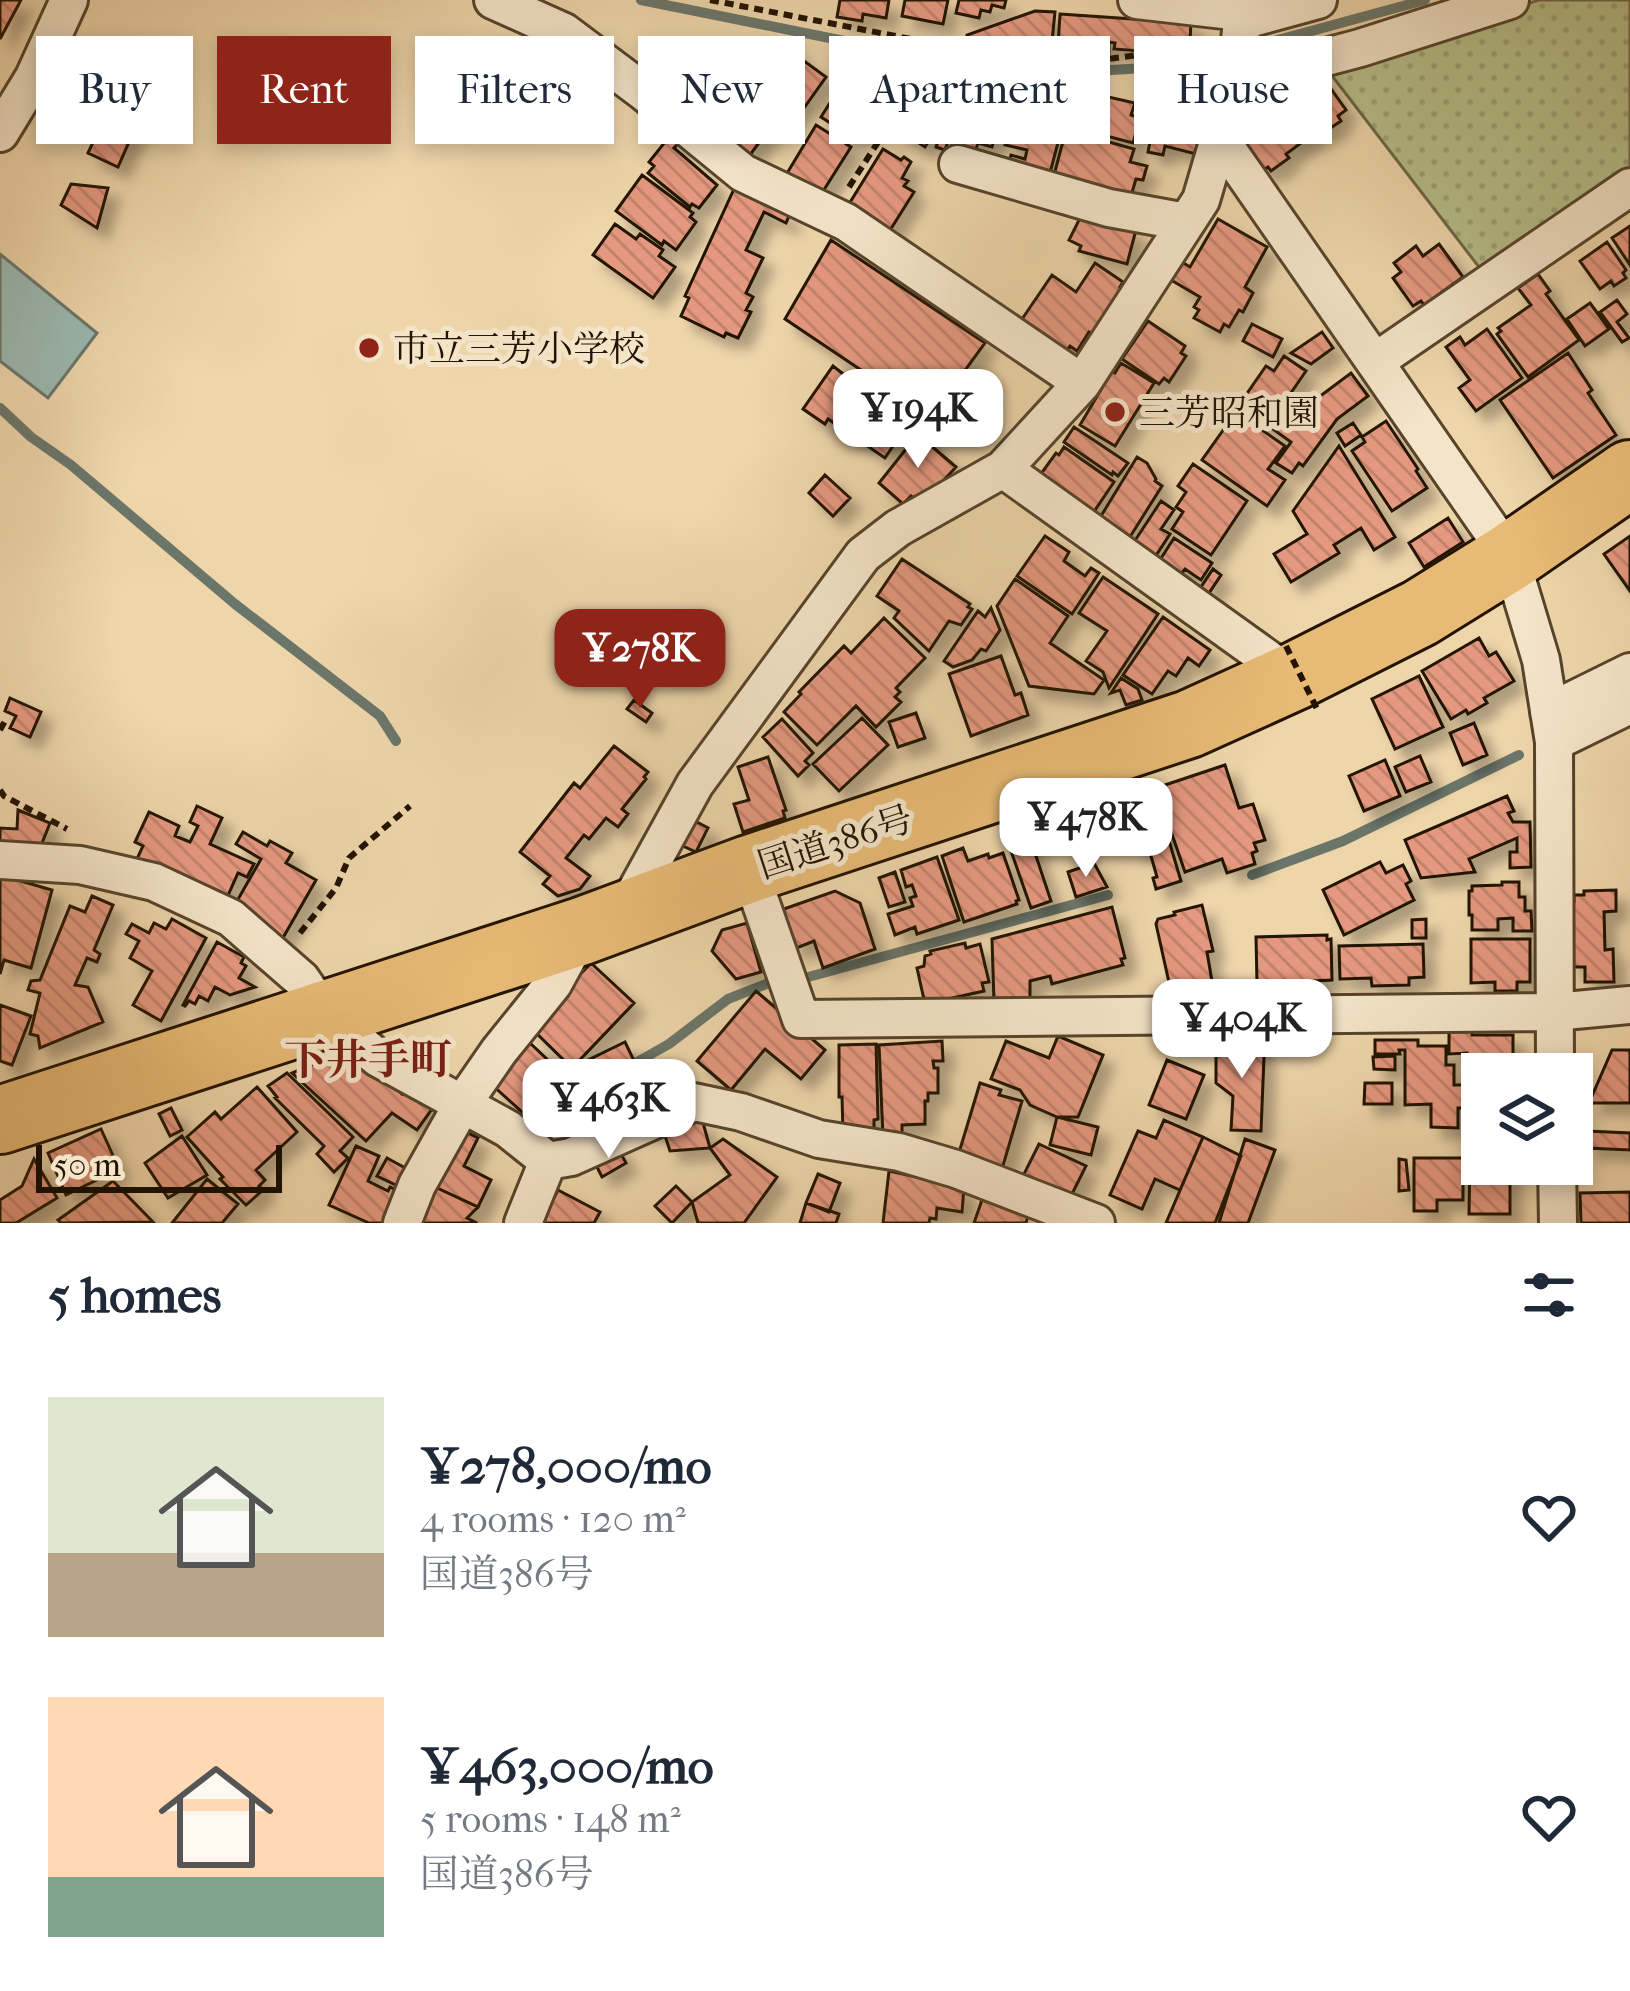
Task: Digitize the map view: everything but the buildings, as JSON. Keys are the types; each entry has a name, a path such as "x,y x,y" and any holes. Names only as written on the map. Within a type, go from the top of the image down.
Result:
{"highway":[{"name":"国道386号","path":"0,1120 326,1016 749,869 1189,724 1299,678 1420,613 1630,474"}],"street":[{"path":"0,133 34,77 69,0"},
{"path":"493,0 564,32 743,173 846,222 1082,383"},
{"path":"1137,0 1242,11 1318,0"},
{"path":"1332,55 1510,0"},
{"path":"402,1223 417,1185 463,1103 603,922 695,784 863,555 898,528 1003,469 1082,383 1201,200 1218,144"},
{"path":"1223,144 1510,557 1541,660 1552,727 1555,1053"},
{"path":"958,164 1109,208 1186,222"},
{"path":"1376,362 1630,187"},
{"path":"1003,469 1299,678"},
{"path":"1552,727 1630,672"},
{"path":"1552,727 1630,705"},
{"path":"0,860 92,868 154,881 231,918 302,979 326,1016 378,1058 508,1129 548,1160 571,1157 694,1102 819,1138 899,1152 956,1169 1096,1223"},
{"path":"749,869 800,1019 1554,1012 1630,1005"},
{"path":"523,1223 548,1160"},
{"path":"1557,1185 1558,1223"}],"path":[{"path":"710,0 901,36"},
{"path":"1110,59 1191,47 1242,11"},
{"path":"831,215 876,144"},
{"path":"0,730 4,721"},
{"path":"0,790 91,843 92,868"},
{"path":"278,959 337,888 349,858 410,806"}],"green space":[{"path":"1539,0 1630,0 1630,169 1482,271 1332,76 1332,66"}],"water":[{"path":"0,254 97,333 48,398 0,361"}],"waterway":[{"path":"641,0 1012,70 1134,69"},
{"path":"1293,36 1425,0"},
{"path":"0,408 235,604 380,716 396,741"},
{"path":"1252,875 1343,841 1519,755"},
{"path":"801,979 1108,895"},
{"path":"623,1070 669,1044 728,999 769,983"},
{"path":"543,1130 576,1097 597,1085"}],"place":[{"name":"市立三芳小学校","path":"369,348"},
{"name":"三芳昭和園","path":"1115,412"}],"district":[{"name":"下井手町","path":"368,1059"}]}
